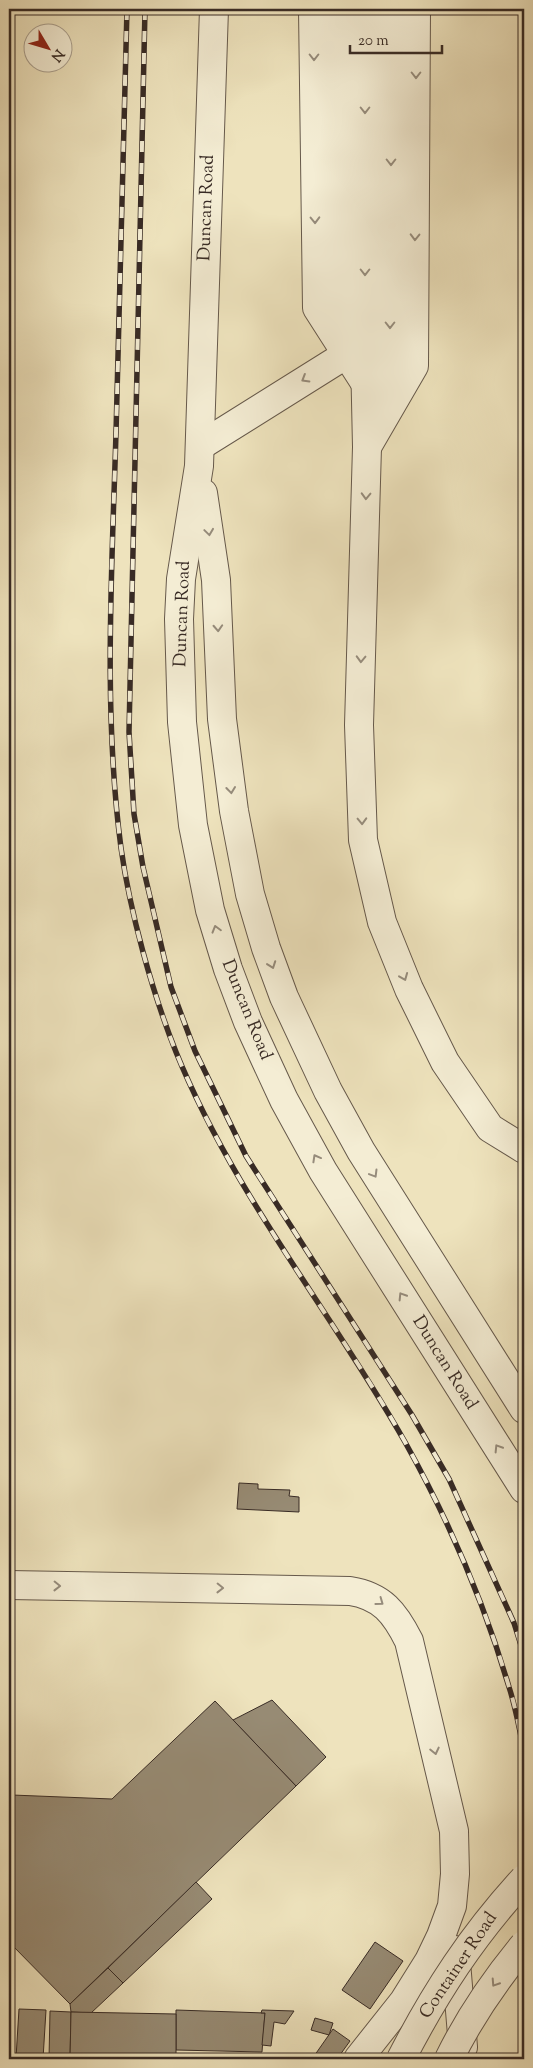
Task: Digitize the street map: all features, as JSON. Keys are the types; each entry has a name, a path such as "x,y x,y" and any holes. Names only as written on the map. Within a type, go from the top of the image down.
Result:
{"street":[{"name":"Duncan Road","path":"214,9 200,456 181,579 179,619 182,722 193,825 210,910 228,969 248,1022 284,1100 323,1171 524,1489"},
{"path":"313,9 317,308 366,383"},
{"path":"339,9 344,349"},
{"path":"365,9 367,447 359,725 363,840 382,922 409,989 445,1062 490,1128 524,1149"},
{"path":"390,9 390,407"},
{"path":"367,447 414,366 416,9"},
{"path":"200,456 344,349"},
{"name":"Duncan Road","path":"200,456 216,580 222,719 234,811 250,894 266,948 284,997 328,1092 360,1151 524,1409"},
{"path":"9,1585 350,1590 374,1598 388,1609 400,1623 409,1641 454,1831 455,1874 452,1906 464,2059"},
{"name":"Container Road","path":"402,2059 423,2017 450,1973 474,1938 524,1878"},
{"path":"358,2059 404,2001 429,1960 441,1936 452,1906"},
{"path":"449,2059 470,2020 503,1970 524,1944"}],"building":[{"path":"239,1483 258,1484 258,1489 290,1490 289,1496 299,1497 299,1512 237,1509"},
{"path":"272,1700 326,1757 296,1786 233,1720"},
{"path":"215,1701 296,1786 70,2004 10,1943 12,1795 112,1799"},
{"path":"196,1882 212,1899 123,1983 108,1968"},
{"path":"375,1942 403,1961 370,2009 342,1990"},
{"path":"108,1968 123,1983 91,2013 71,2012 70,2004"},
{"path":"19,2009 46,2010 43,2059 16,2058"},
{"path":"176,2010 265,2013 262,2052 176,2050"},
{"path":"262,2010 294,2011 285,2024 274,2022 271,2046 262,2045 265,2013 261,2013"},
{"path":"50,2011 71,2012 70,2059 49,2059"},
{"path":"71,2012 176,2014 176,2059 70,2059"},
{"path":"315,2018 333,2023 329,2035 311,2030"},
{"path":"333,2029 350,2041 337,2059 312,2059"}],"railway":[{"path":"127,9 111,588 110,693 115,797 125,873 136,925 150,978 167,1029 199,1104 225,1154 284,1251 376,1393 405,1442 436,1501 464,1562 499,1655 514,1703 524,1750"},
{"path":"145,9 129,732 134,814 143,867 171,987 195,1051 246,1156 412,1415 449,1479 514,1623 524,1655"}]}
